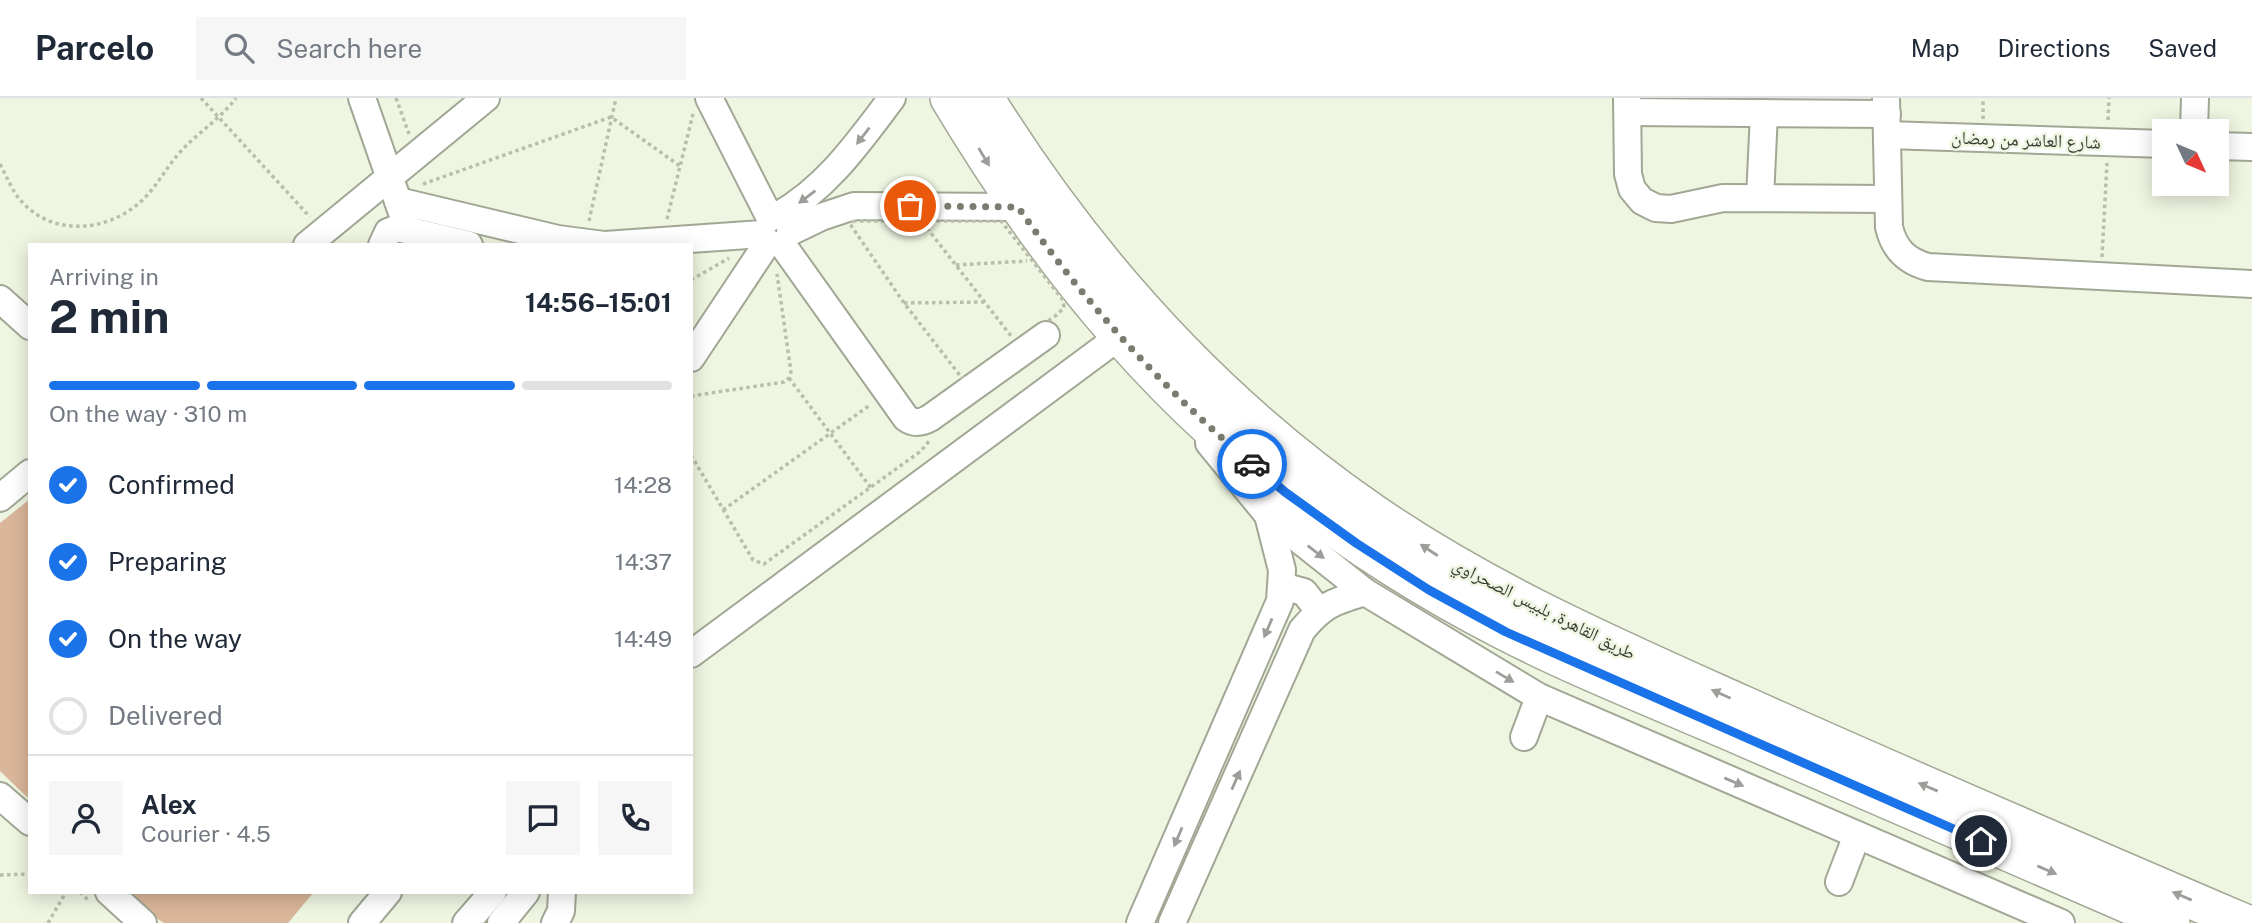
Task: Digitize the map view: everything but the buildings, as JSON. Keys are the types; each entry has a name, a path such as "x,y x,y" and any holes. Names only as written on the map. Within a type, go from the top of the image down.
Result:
{"highway":[{"name":"طريق القاهرة, بلبيس الصحراوي","path":"949,98 993,171 1050,252 1156,375 1219,436 1285,492 1377,557 1429,590 1506,632 2171,923"},
{"name":"طريق القاهرة, بلبيس الصحراوي","path":"985,98 1016,149 1066,219 1119,285 1177,347 1266,430 1372,512 1517,600 1594,637 1922,785 2245,923"}],"street":[{"path":"362,98 408,230"},
{"path":"315,238 395,190 416,155 486,98"},
{"path":"693,355 774,233 834,173 892,98"},
{"path":"2194,119 2195,98"},
{"path":"702,104 774,233 909,421 920,423 930,418 1019,347 1046,335"},
{"path":"1627,105 1628,174 1632,189 1642,201 1656,208 1671,209 1723,198 1888,199"},
{"name":"شارع العاشر من رمضان","path":"1627,105 1764,113 1796,105 2108,142 2152,144"},
{"path":"1760,198 1764,113"},
{"path":"1887,116 1891,239 1898,249 1917,264 1928,267 2251,285"},
{"path":"2230,146 2252,147"},
{"path":"834,173 854,206"},
{"path":"395,190 586,243"},
{"path":"614,243 774,233 854,206 916,214 1018,207"},
{"path":"383,243 394,229 461,243"},
{"path":"0,299 28,324"},
{"path":"694,654 1120,336"},
{"path":"1156,375 1268,515 1365,592 1539,697 2061,923"},
{"path":"0,498 28,475"},
{"path":"1140,923 1280,601 1282,570 1268,515"},
{"path":"1282,586 1304,592 1319,611"},
{"path":"1172,923 1302,630 1319,611 1331,603 1365,592"},
{"path":"1524,737 1539,697"},
{"path":"0,796 28,820"},
{"path":"1839,882 1857,835"},
{"path":"111,894 143,923"},
{"path":"362,923 386,894"},
{"path":"466,923 491,894"},
{"path":"501,923 524,894"},
{"path":"555,923 561,911 562,894"}],"path":[{"path":"201,98 315,238"},
{"path":"0,164 18,198 36,214 57,224 93,225 116,218 138,204 148,195 180,152 236,98"},
{"path":"396,98 416,155"},
{"path":"590,243 616,98"},
{"path":"661,241 680,166 702,104"},
{"path":"395,190 611,117"},
{"path":"611,117 680,166"},
{"path":"2101,276 2108,142"},
{"path":"916,214 1019,347"},
{"path":"916,214 1000,221 1033,261 1063,300 1064,307 1019,347 962,378 904,303 850,224 853,221 916,214"},
{"path":"693,396 784,382 789,378 791,372 774,233"},
{"path":"956,265 1033,261"},
{"path":"904,303 984,302"},
{"path":"789,378 871,488"},
{"path":"723,510 887,393"},
{"path":"693,458 753,560 764,564 926,446 932,432 930,418"},
{"path":"0,875 28,874"},
{"path":"48,923 65,894"}],"shaded area":[{"path":"28,501 28,798 0,771 0,523"},
{"path":"128,894 312,894 288,923 164,923"}],"way so far":[{"path":"910,206 1018,207 1097,311 1171,390 1252,464"}],"route":[{"path":"1252,464 1285,492 1356,543 1429,590 1506,632 1981,841"}]}
